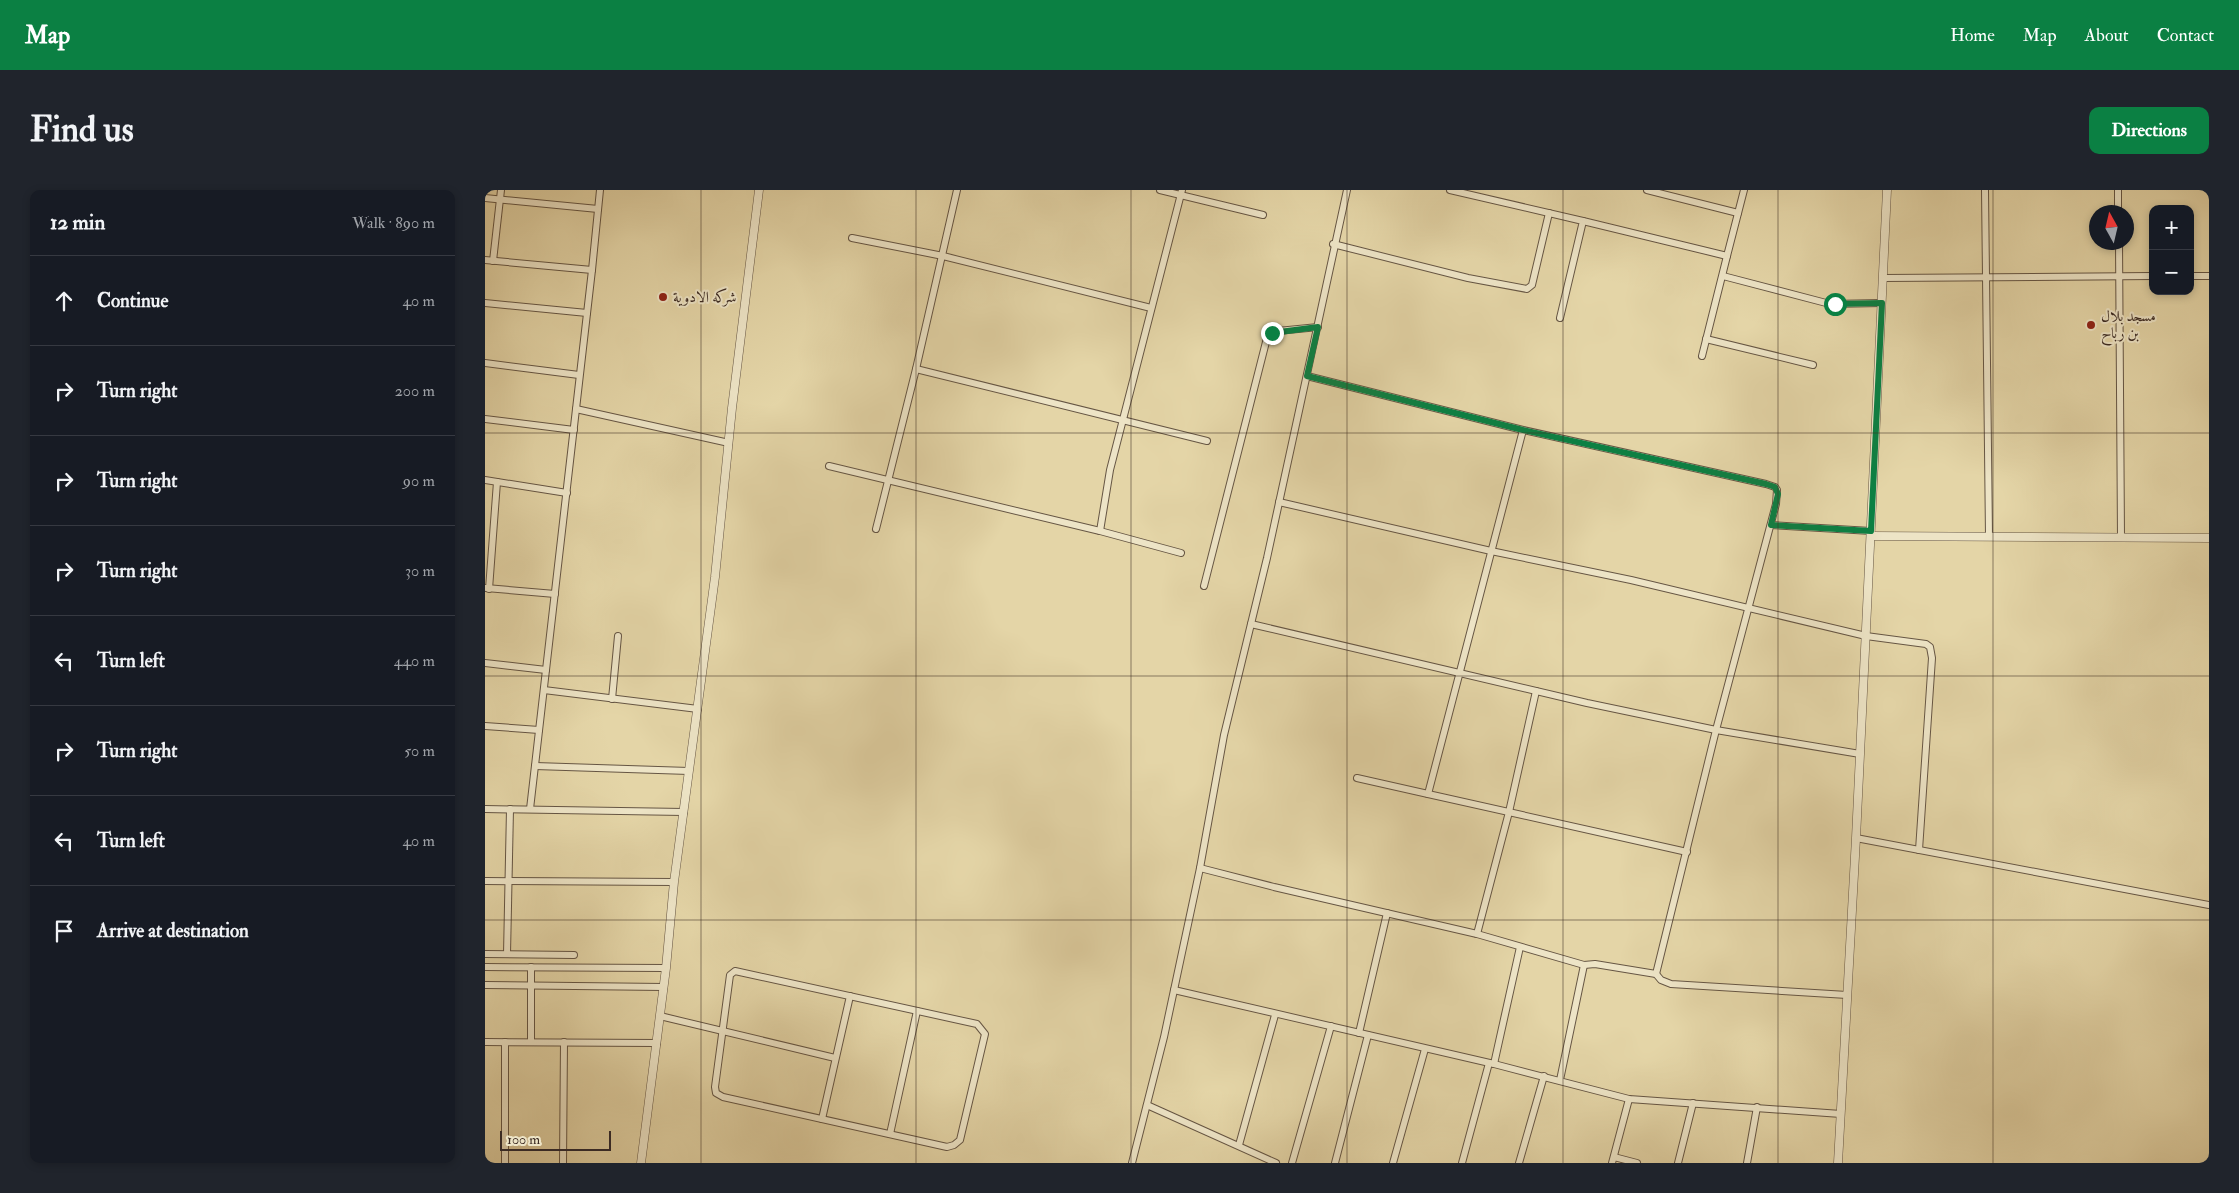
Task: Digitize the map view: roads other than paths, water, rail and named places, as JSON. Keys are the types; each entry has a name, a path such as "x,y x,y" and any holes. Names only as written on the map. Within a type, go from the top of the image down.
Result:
{"street":[{"path":"493,261 501,190"},
{"path":"531,809 600,190"},
{"path":"641,1163 664,987 674,882 698,709 759,190"},
{"path":"876,529 943,256 957,190"},
{"path":"1160,190 1181,192 1263,215"},
{"path":"1132,1163 1174,990 1200,868 1224,735 1279,502 1318,327 1333,244 1347,190"},
{"path":"1450,190 1583,220 1727,256"},
{"path":"1647,190 1739,214"},
{"path":"1702,356 1744,190"},
{"path":"1838,1163 1857,838 1887,190"},
{"path":"1985,190 1989,536"},
{"path":"2118,190 2118,205"},
{"path":"1100,531 1110,470 1181,192"},
{"path":"485,198 598,209"},
{"path":"1333,244 1469,278 1527,289 1531,285 1549,213"},
{"path":"1560,318 1583,220"},
{"path":"853,238 943,256 1151,308"},
{"path":"2119,250 2121,536"},
{"path":"485,260 592,270"},
{"path":"1723,276 1830,304 1882,303"},
{"path":"1883,278 2149,276"},
{"path":"2194,276 2209,276"},
{"path":"485,303 587,313"},
{"path":"1204,586 1267,338 1278,331 1318,327"},
{"path":"1706,339 1813,365"},
{"path":"485,363 579,375"},
{"path":"916,369 1207,441"},
{"path":"1307,376 1523,430 1775,487 1778,494 1771,525 1716,730 1656,974"},
{"path":"576,409 729,443"},
{"path":"485,419 574,430"},
{"path":"1428,794 1523,430"},
{"path":"829,466 1181,552"},
{"path":"485,480 567,492"},
{"path":"497,482 487,588 555,594"},
{"path":"1279,502 1867,636 1926,644 1931,650 1919,850"},
{"path":"1771,525 1871,534 2209,538"},
{"path":"1251,624 1536,691 1716,730 1860,754"},
{"path":"613,699 618,636"},
{"path":"485,663 546,670"},
{"path":"543,690 698,709"},
{"path":"1477,934 1509,812 1536,691"},
{"path":"485,726 539,730"},
{"path":"535,766 689,771"},
{"path":"1357,778 1687,852"},
{"path":"485,809 684,812"},
{"path":"507,954 510,809"},
{"path":"1857,838 2209,905"},
{"path":"1200,868 1477,934 1584,965 1595,964 1656,974 1661,980 1671,984 1847,995"},
{"path":"485,880 674,882"},
{"path":"1359,1033 1387,913"},
{"path":"1462,1163 1491,1064 1520,947"},
{"path":"485,954 574,955"},
{"path":"1560,1080 1584,965"},
{"path":"485,966 666,968"},
{"path":"531,967 531,1042"},
{"path":"735,971 917,1011 977,1024 985,1034 960,1140 954,1145 947,1147 723,1097 717,1093 715,1087 730,975 735,971"},
{"path":"485,985 664,987"},
{"path":"1174,990 1544,1076 1629,1099 1841,1114"},
{"path":"823,1119 849,996"},
{"path":"889,1134 917,1011"},
{"path":"1239,1145 1275,1015"},
{"path":"660,1016 835,1058"},
{"path":"1292,1163 1331,1026"},
{"path":"1335,1163 1367,1035"},
{"path":"485,1042 657,1043"},
{"path":"505,1042 505,1163"},
{"path":"563,1163 565,1042"},
{"path":"1393,1163 1425,1048"},
{"path":"1519,1163 1544,1076"},
{"path":"1629,1099 1613,1160 1637,1163"},
{"path":"1678,1163 1693,1103"},
{"path":"1147,1105 1276,1163"},
{"path":"1747,1163 1757,1107"}],"place":[{"name":"شركه الادوية","path":"663,297"},
{"name":"مسجد بلال بن رباح","path":"2091,325"}]}
